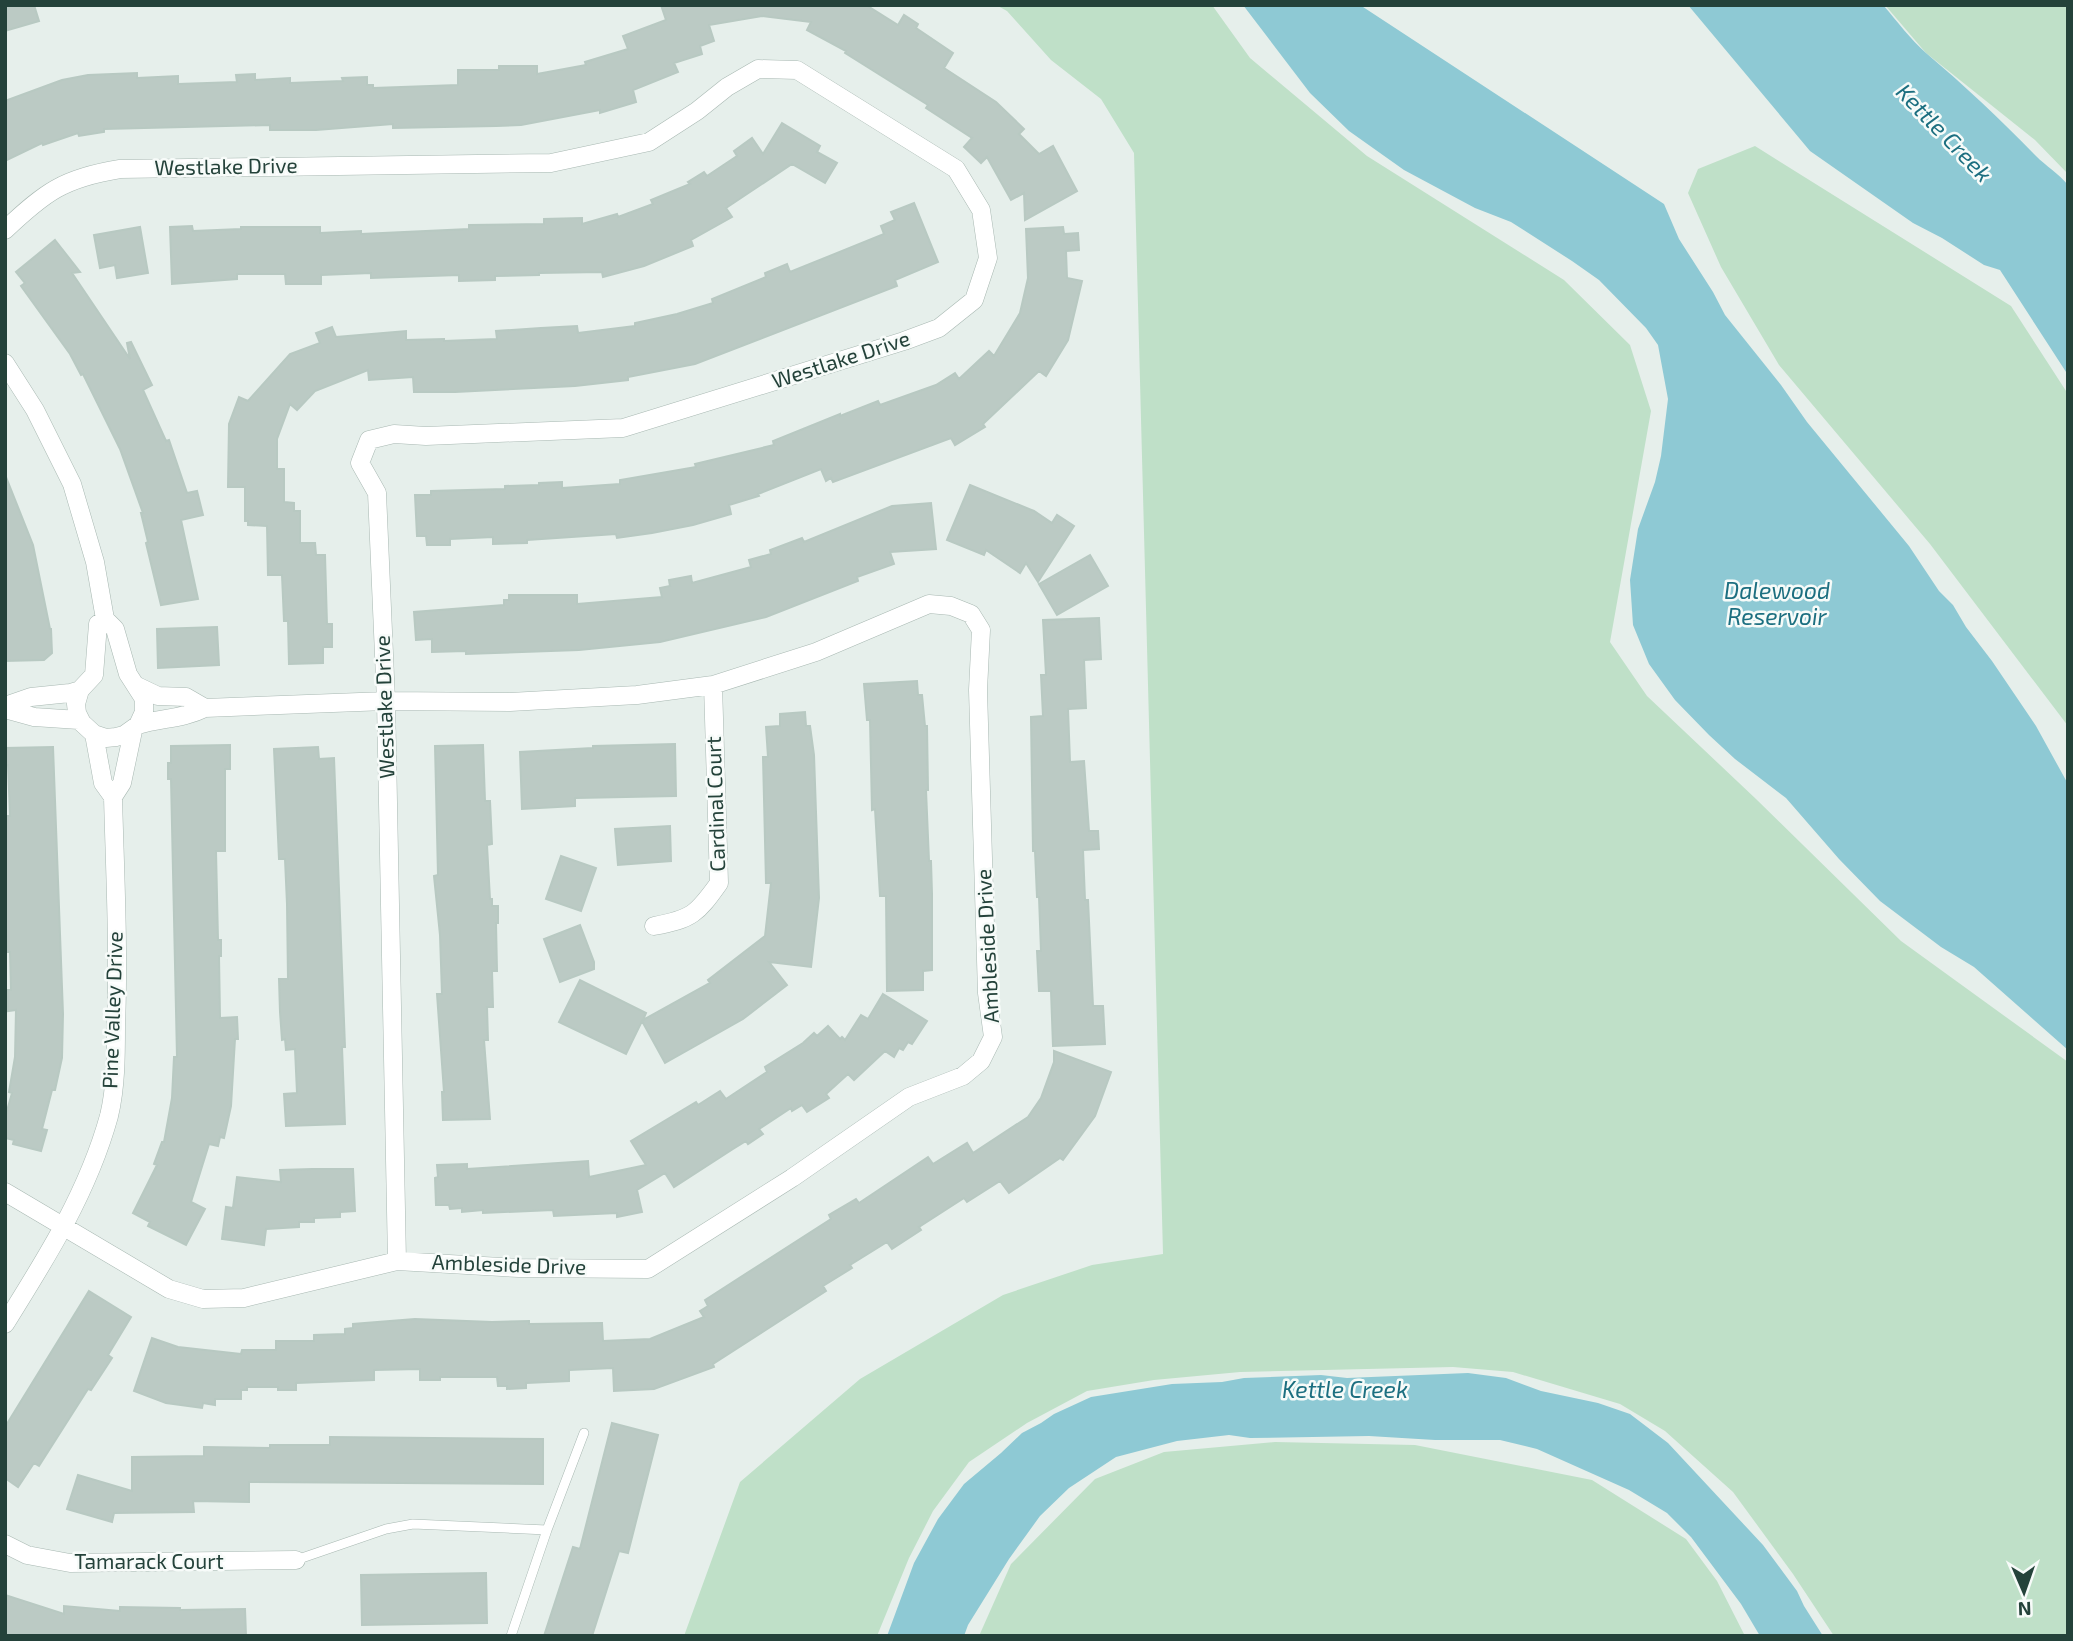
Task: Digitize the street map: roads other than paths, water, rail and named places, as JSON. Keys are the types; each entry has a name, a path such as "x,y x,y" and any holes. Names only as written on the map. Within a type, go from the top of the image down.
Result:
{"street":[{"name":"Westlake Drive","path":"5,230 37,200 63,184 92,174 120,169 551,163 597,155 649,142 698,111 727,86 758,69 797,70 956,169 981,210 988,258 974,299 939,328 623,428 426,436 394,434 369,440 360,463 377,493 386,701 397,1261"},
{"name":"Pine Valley Drive","path":"5,363 35,410 72,484 95,562 105,619 116,629 120,650 133,681 142,693 145,706 135,728 122,783 113,797 117,996 113,1086 109,1113 90,1173 65,1227 5,1324"},
{"name":"Ambleside Drive","path":"5,1192 169,1289 203,1299 244,1298 397,1261 519,1268 648,1269 792,1178 909,1097 963,1076 981,1060 993,1037 988,993 979,704 982,630 971,614 951,606 929,604 816,652 713,685 637,695 522,701 386,701 205,708 187,717 155,720 135,728"},
{"name":"Pine Valley Drive","path":"94,675 98,624 105,619"},
{"path":"133,681 111,671 94,675 80,690 76,704 79,720 94,734 106,738 116,737 135,728"},
{"name":"Ambleside Drive","path":"133,681 158,696 186,697 205,708"},
{"name":"Cardinal Court","path":"654,926 681,921 700,909 719,883 713,685"},
{"path":"5,708 31,697 80,690"},
{"path":"5,708 34,716 79,720"},
{"name":"Pine Valley Drive","path":"94,734 103,783 113,797"},
{"name":"Tamarack Court","path":"5,1544 27,1555 70,1563 296,1560"}],"lane":[{"path":"510,1636 584,1433"},
{"path":"296,1560 386,1530 413,1524 547,1530"}],"water":[{"name":"Dalewood Reservoir","path":"1243,5 1360,5 1664,204 1679,239 1725,315 1807,422 1909,546 1939,591 1953,605 2036,726 2068,784 2068,1050 1974,967 1941,947 1880,901 1786,798 1735,759 1709,735 1675,700 1649,664 1633,625 1630,580 1638,529 1661,456 1668,399 1658,345 1646,328 1599,280 1572,261 1511,222 1475,208 1404,170 1349,131 1310,93"},
{"name":"Kettle Creek","path":"1688,5 1883,5 1920,48 2060,177 2068,185 2068,375 2000,270 1984,265 1913,223 1810,151"},
{"name":"Kettle Creek","path":"1468,1373 1506,1378 1541,1391 1598,1403 1630,1414 1668,1443 1763,1545 1797,1591 1823,1636 1760,1636 1741,1604 1691,1537 1667,1513 1629,1490 1537,1449 1500,1440 1369,1436 1250,1438 1229,1435 1177,1441 1116,1457 1069,1488 1040,1516 1009,1559 964,1636 887,1636 914,1563 938,1519 964,1484 1022,1433 1091,1397 1172,1384 1222,1382 1244,1378 1321,1375 1347,1378"}]}
